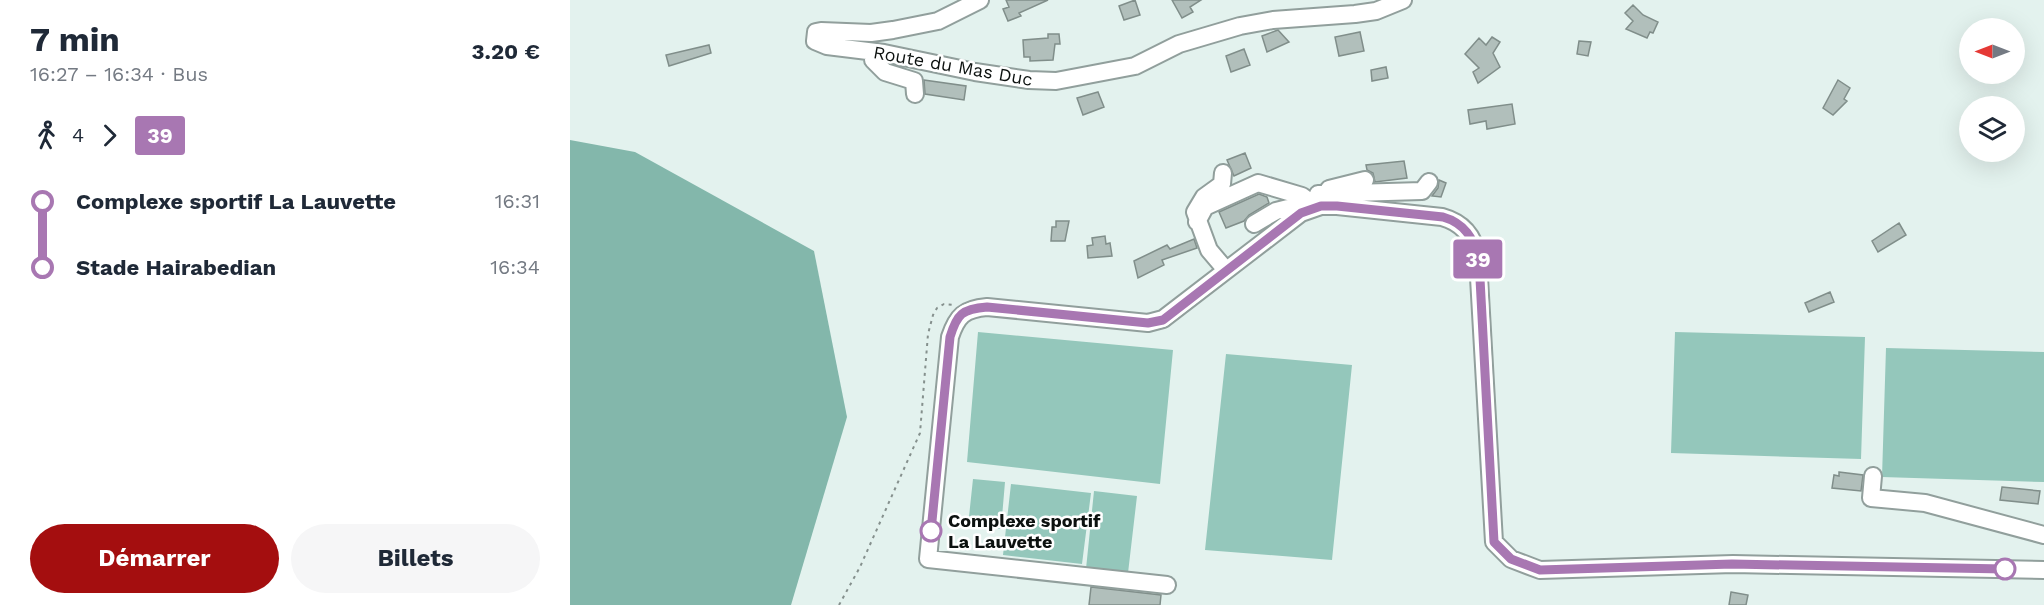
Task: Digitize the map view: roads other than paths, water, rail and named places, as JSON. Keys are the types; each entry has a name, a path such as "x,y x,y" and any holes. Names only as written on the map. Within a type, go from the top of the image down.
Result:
{"street":[{"name":"Route du Mas Duc","path":"980,0 938,21 893,30 816,33 815,41 820,44 1029,80 1069,79 1135,66 1179,44 1240,26 1273,20 1376,11 1403,0"},
{"path":"844,48 848,54 892,64"},
{"path":"873,60 885,72 914,81 915,94"},
{"path":"950,76 992,81 996,75"},
{"path":"1223,173 1222,184 1204,197 1195,212 1209,250 1226,270"},
{"path":"1167,585 928,559 950,337 956,318 964,312 987,307 1148,323 1163,320 1310,206 1350,182 1365,180"},
{"path":"1197,222 1205,207 1258,183 1302,196 1310,206"},
{"path":"1310,206 1422,191 1429,183"},
{"path":"1254,224 1283,209 1292,207 1337,206 1428,214 1452,220 1469,233 1479,260 1494,542 1511,559 1540,570 1732,564 2044,570"},
{"path":"1873,476 1871,498 1925,503 2044,535"}],"place":[{"name":"Complexe sportif La Lauvette","path":"931,531"}]}
